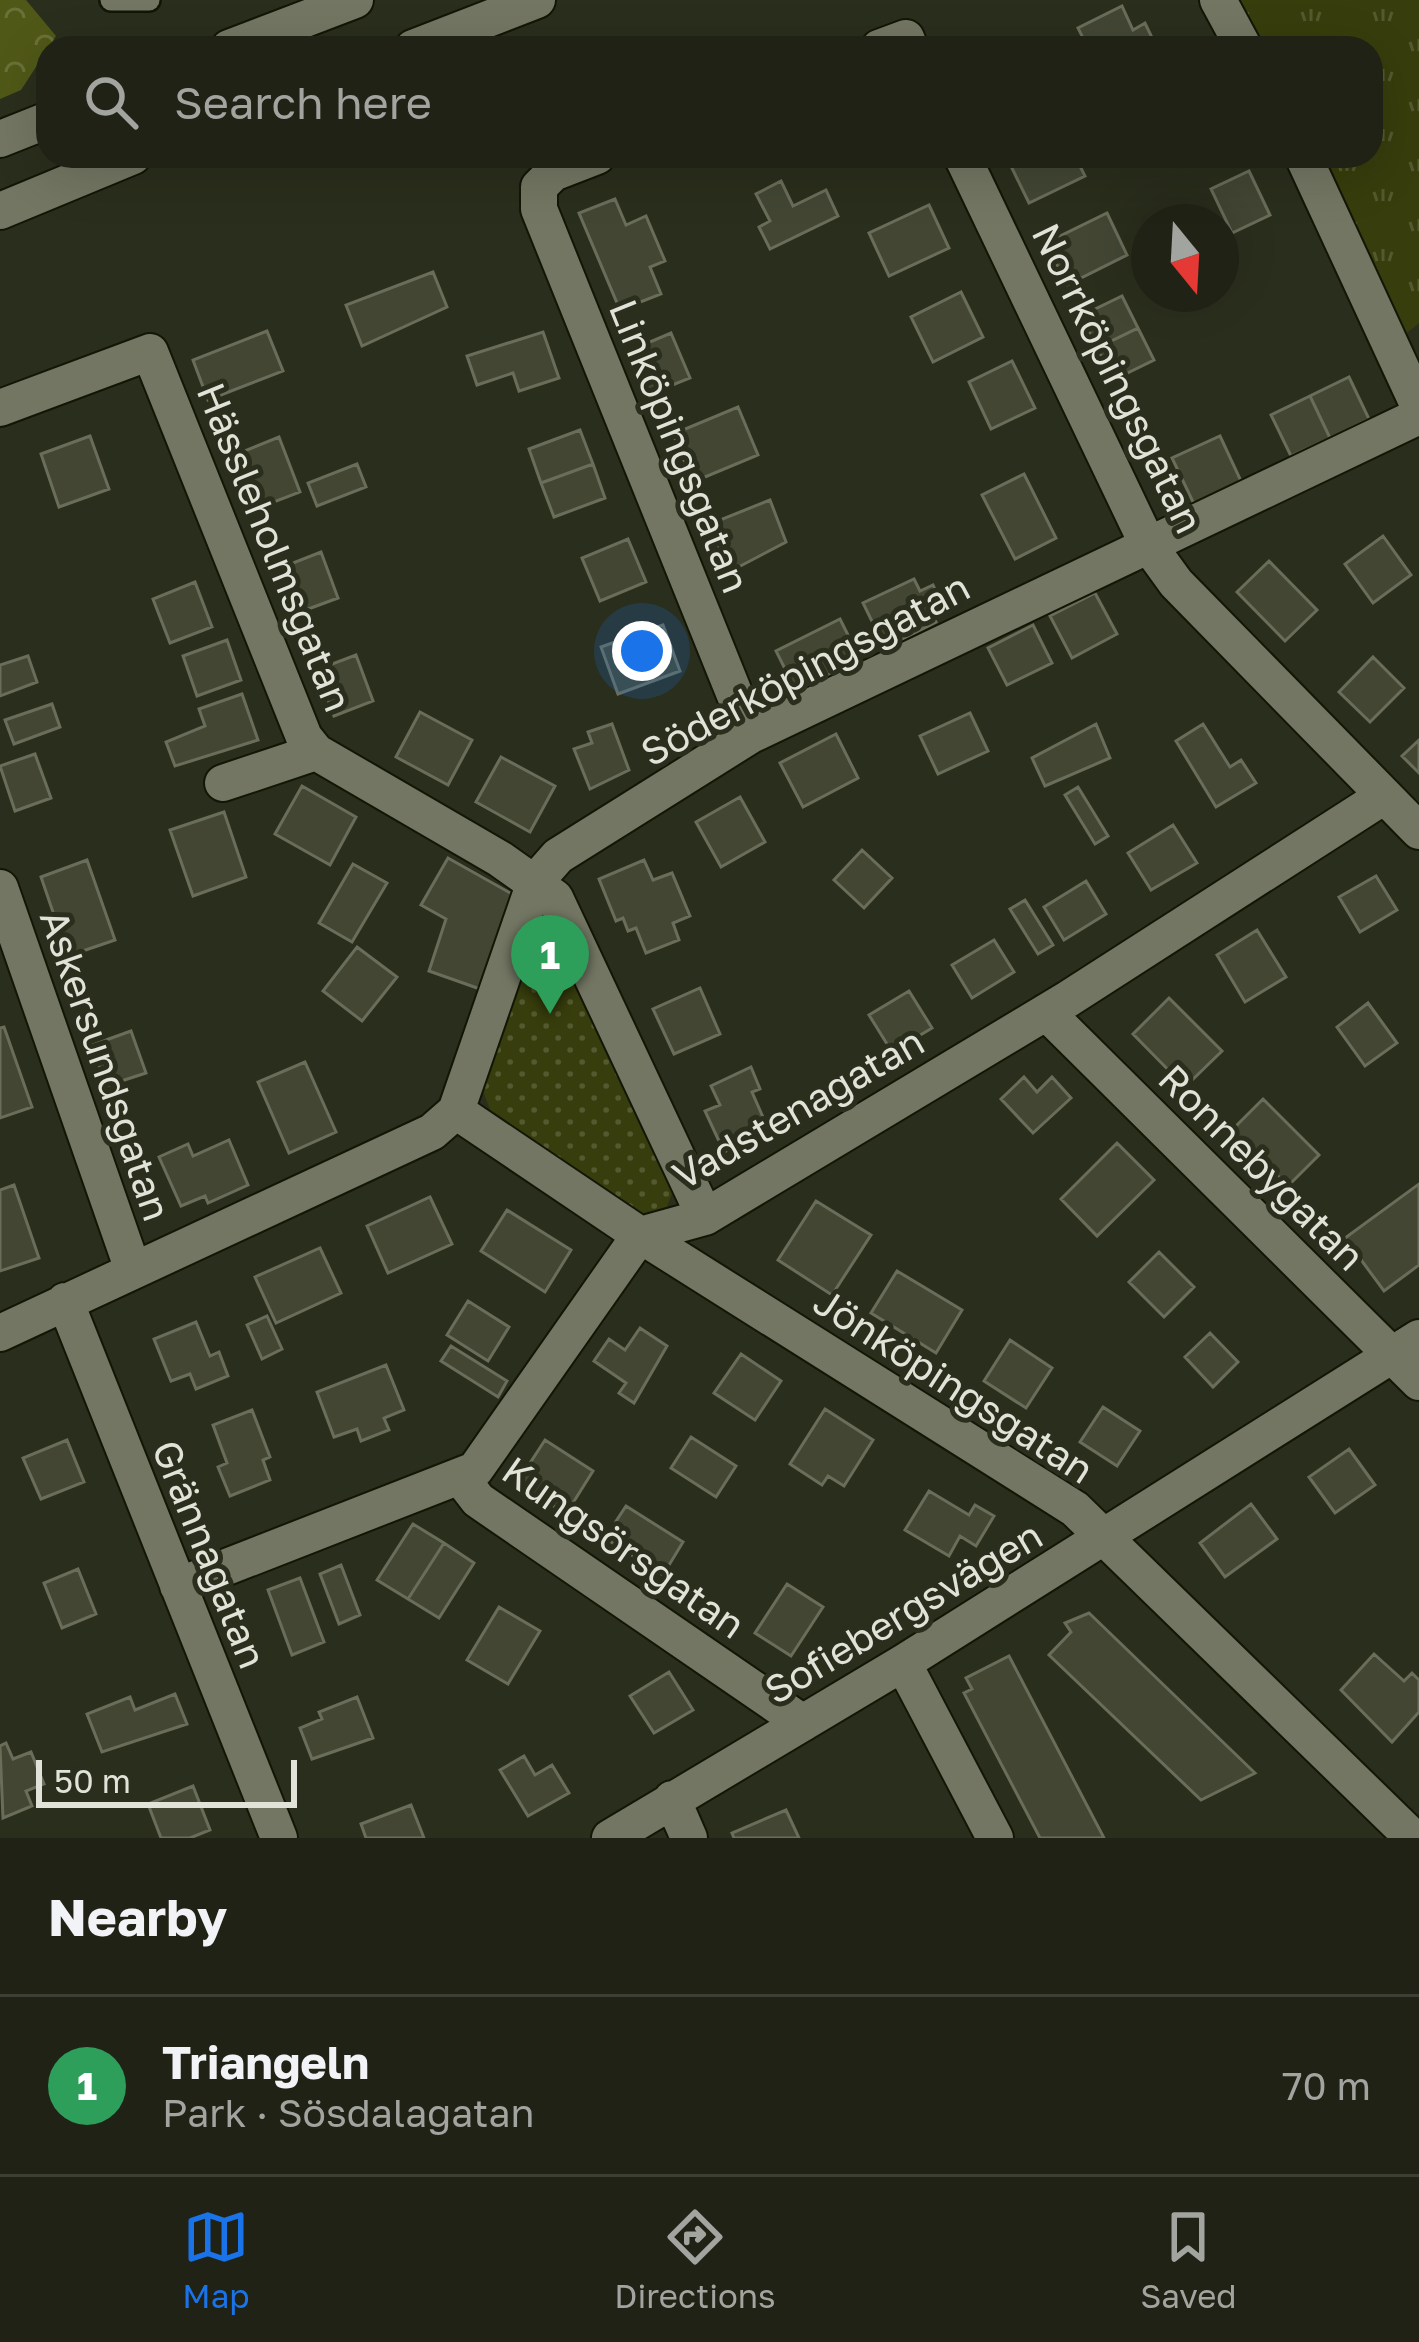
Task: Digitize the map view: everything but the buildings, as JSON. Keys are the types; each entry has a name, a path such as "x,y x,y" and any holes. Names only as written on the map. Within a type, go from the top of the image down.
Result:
{"street":[{"path":"260,36 355,0"},
{"path":"443,36 537,0"},
{"path":"1218,0 1238,36"},
{"path":"0,139 36,125"},
{"path":"0,211 104,168"},
{"name":"Linköpingsgatan","path":"566,168 539,187 538,209 751,735"},
{"name":"Norrköpingsgatan","path":"968,168 1147,543 1176,583 1419,831"},
{"path":"1309,168 1416,400 1418,418"},
{"name":"Hässleholmsgatan","path":"0,408 150,352 304,737 316,752 535,881"},
{"name":"Söderköpingsgatan","path":"456,1111 535,881 557,856 751,735 1418,418"},
{"path":"223,783 316,752"},
{"name":"Vadstenagatan","path":"640,1235 705,1217 1046,1012 1384,796"},
{"path":"535,881 564,910 705,1217"},
{"name":"Askersundsgatan","path":"0,888 134,1270"},
{"name":"Ronnebygatan","path":"1046,1012 1411,1359"},
{"path":"0,1333 432,1132 456,1111"},
{"name":"Jönköpingsgatan","path":"456,1111 640,1235 1075,1509 1413,1838"},
{"path":"178,1586 460,1478 487,1459 640,1235"},
{"name":"Grännagatan","path":"65,1301 279,1838"},
{"name":"Sofiebergsvägen","path":"610,1838 1103,1538 1411,1359"},
{"name":"Kungsörsgatan","path":"460,1478 478,1500 803,1723"},
{"path":"903,1663 995,1838"},
{"path":"672,1799 689,1838"}],"lane":[{"path":"111,0 149,0"}],"green space":[{"path":"0,0 26,0 56,36 36,36 36,67 21,90 0,99"},
{"path":"1234,0 1419,0 1419,323 1402,337 1318,168 1383,168 1383,36 1252,36"},
{"path":"554,931 673,1190 666,1210 647,1219 493,1117 481,1086 533,934"}],"place":[{"name":"Triangeln","path":"550,1014"}]}
